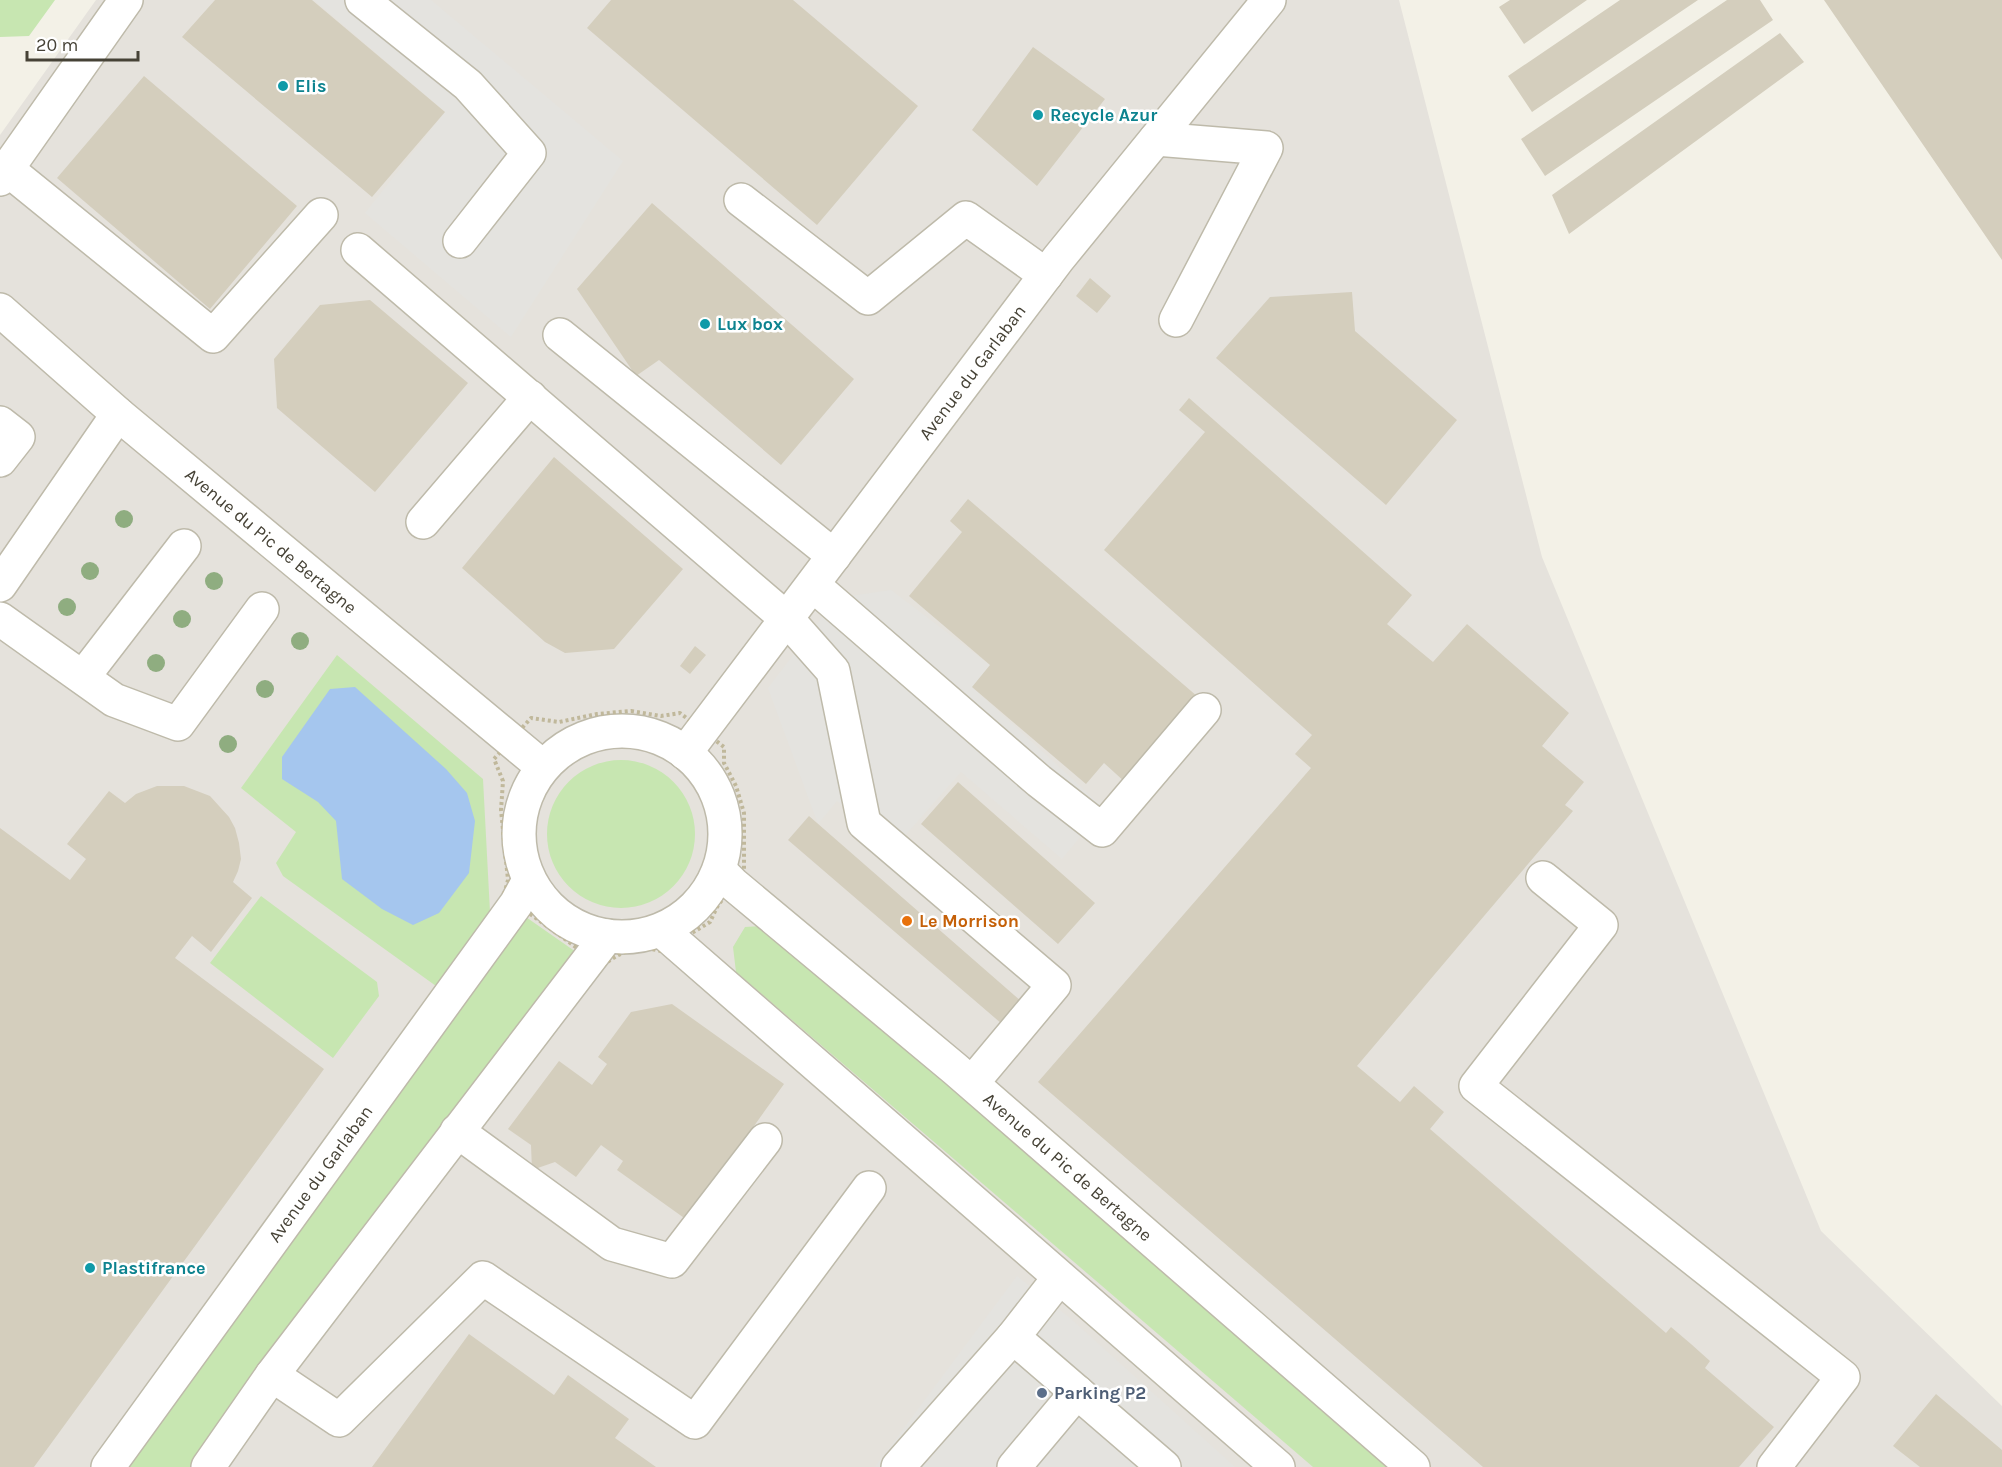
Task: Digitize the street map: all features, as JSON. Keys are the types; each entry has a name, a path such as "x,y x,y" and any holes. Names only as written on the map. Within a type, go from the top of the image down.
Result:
{"street":[{"path":"126,0 4,174 213,336 321,215"},
{"path":"362,0 468,85 529,153 460,241"},
{"name":"Avenue du Garlaban","path":"693,742 1046,275 1269,0"},
{"path":"1156,139 1266,147 1176,320"},
{"path":"741,200 868,298 966,218 1046,275"},
{"path":"358,250 787,619 833,671 864,823 1054,985 972,1083"},
{"name":"Avenue du Pic de Bertagne","path":"0,310 118,414 543,767"},
{"path":"560,335 834,556"},
{"path":"423,522 530,397"},
{"path":"0,585 118,414"},
{"path":"0,423 18,437 0,460"},
{"path":"83,677 184,546"},
{"path":"813,585 1039,781 1102,830 1204,710"},
{"path":"0,619 114,700 178,724 262,609"},
{"path":"598,947 583,930 561,918 543,901 522,892 519,822 527,793 543,767 562,750 585,738 610,732 637,732 662,740 693,742 721,810 726,877 686,915 670,938"},
{"name":"Avenue du Pic de Bertagne","path":"726,877 972,1083 1413,1467"},
{"path":"1543,878 1601,925 1476,1086 1844,1377 1774,1467"},
{"name":"Avenue du Garlaban","path":"108,1467 522,892"},
{"path":"208,1467 272,1375 598,947 634,937 670,938 1278,1467"},
{"path":"457,1131 612,1244 672,1261 765,1140"},
{"path":"272,1375 339,1420 483,1278 695,1422 869,1188"},
{"path":"898,1467 1013,1337 1059,1278"},
{"path":"1013,1337 1077,1392 1148,1462"},
{"path":"1014,1467 1077,1392"}],"path":[{"path":"632,711 661,716 680,713 693,742 724,747 724,763 736,786 744,813 744,869 726,877 711,922 687,936 670,938 669,953 652,948 639,948 619,953 602,966 598,947 522,892 504,895 508,880 501,810 503,781 494,759 531,718 559,722 597,714 632,711"}],"shaded area":[{"path":"96,0 1399,0 1542,557 1821,1231 2002,1406 2002,1467 0,1467 0,135"},
{"path":"314,0 431,0 623,161 511,337 365,213 445,112"},
{"path":"891,590 990,665 972,687 1104,808 1062,859 961,772 894,848 837,801 818,824 768,688 837,598"},
{"name":"Parking P2","path":"1017,1276 1071,1319 1235,1467 875,1467"}],"green space":[{"path":"0,0 55,0 29,36 0,37"},
{"path":"337,655 483,779 490,912 436,986 283,876 276,863 296,832 241,788"},
{"path":"621,760 649,766 673,782 689,806 695,834 689,862 673,886 649,902 621,908 593,902 569,886 553,862 547,834 553,806 569,782 593,766"},
{"path":"261,896 377,982 379,996 333,1058 210,963"},
{"path":"523,915 576,952 200,1467 124,1467"},
{"path":"761,926 1396,1467 1313,1467 736,972 733,947 745,927"}],"water":[{"path":"355,687 446,769 467,793 475,821 469,873 439,913 413,925 382,909 342,879 336,821 318,802 282,779 282,757 330,689"}],"building":[{"path":"215,0 312,0 445,112 372,197 182,37"},
{"path":"611,0 793,0 918,106 817,225 587,28"},
{"path":"1510,0 1587,0 1524,44 1499,7"},
{"path":"1620,0 1698,0 1532,112 1508,76"},
{"path":"1727,0 1760,0 1773,20 1545,176 1521,139"},
{"path":"1824,0 2002,0 2002,260"},
{"path":"1780,33 1804,62 1569,234 1552,195"},
{"name":"Recycle Azur","path":"1033,47 1105,99 1037,186 972,130"},
{"path":"144,76 297,206 210,309 57,178"},
{"name":"Lux box","path":"652,203 854,379 781,465 659,360 636,376 577,289"},
{"path":"1090,278 1111,296 1097,313 1076,296"},
{"path":"1352,292 1355,331 1457,420 1386,505 1216,358 1270,297"},
{"path":"370,300 468,383 375,492 277,408 274,359 320,305"},
{"path":"1189,398 1412,595 1387,624 1433,662 1467,624 1569,713 1542,746 1584,782 1565,805 1573,811 1357,1066 1400,1102 1414,1086 1444,1112 1430,1129 1666,1333 1671,1327 1691,1344 1710,1361 1705,1368 1774,1427 1739,1467 1483,1467 1038,1082 1311,768 1295,754 1312,735 1104,550 1205,432 1179,410"},
{"path":"554,457 683,569 614,649 565,653 545,642 462,568"},
{"path":"968,499 1198,697 1126,783 1104,763 1086,784 972,687 990,665 909,596 962,532 950,521"},
{"path":"695,646 706,655 690,674 680,666"},
{"path":"958,782 1095,903 1058,944 921,824"},
{"name":"Plastifrance","path":"157,786 184,786 210,796 229,817 235,828 241,859 233,882 252,898 211,952 192,936 175,958 324,1069 34,1467 0,1467 0,828 70,880 86,859 67,844 109,791 125,803 136,794"},
{"path":"809,816 1021,1001 1002,1024 788,840"},
{"path":"672,1004 784,1084 687,1220 617,1170 623,1161 601,1145 576,1177 555,1162 532,1170 531,1145 508,1129 559,1061 592,1085 607,1064 598,1057 631,1012"},
{"path":"469,1334 554,1395 568,1375 629,1419 615,1438 656,1467 372,1467"},
{"path":"1936,1394 2002,1450 2002,1467 1920,1467 1893,1446"}],"place":[{"name":"Elis","path":"283,86"},
{"name":"Recycle Azur","path":"1038,115"},
{"name":"Lux box","path":"705,324"},
{"name":"Le Morrison","path":"907,921"},
{"name":"Plastifrance","path":"90,1268"},
{"name":"Parking P2","path":"1042,1393"}]}
